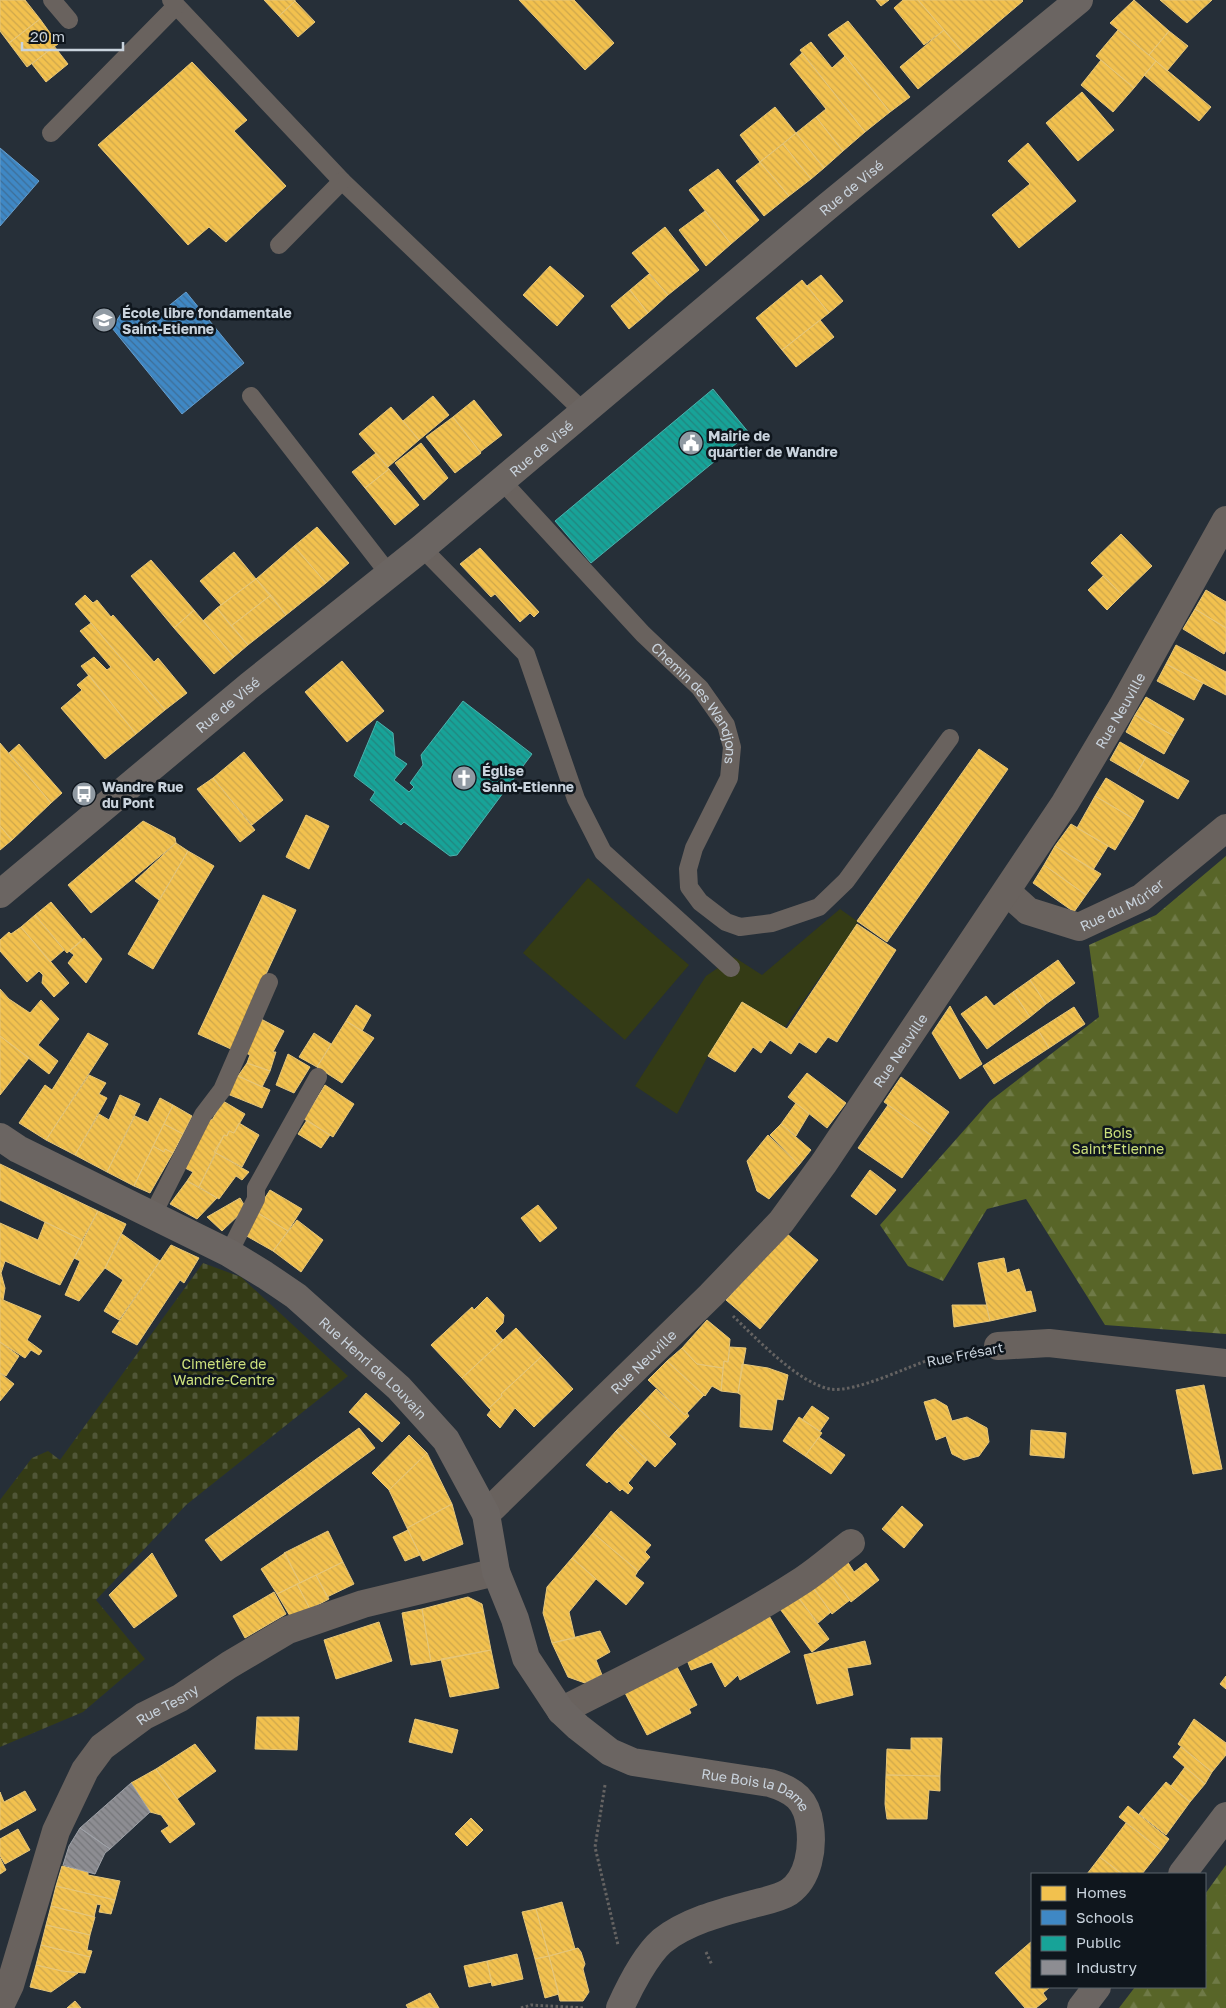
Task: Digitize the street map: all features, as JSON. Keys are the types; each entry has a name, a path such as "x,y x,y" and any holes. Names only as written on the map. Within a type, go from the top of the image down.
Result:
{"street":[{"name":"Rue de Visé","path":"0,894 241,692 422,548 583,411 1079,0"},
{"name":"Rue Neuville","path":"486,1514 711,1295 781,1222 824,1163 1007,892 1084,771 1226,520"},
{"name":"Rue du Mûrier","path":"1007,892 1028,912 1079,927 1141,898 1226,828"},
{"name":"Rue Henri de Louvain","path":"0,1137 18,1149 229,1253 296,1296 399,1388 446,1440 486,1514 496,1572"},
{"name":"Rue Frésart","path":"998,1346 1049,1343 1226,1363"},
{"path":"561,1711 683,1650 760,1606 804,1579 852,1543"},
{"name":"Rue Bois la Dame","path":"496,1572 515,1619 526,1658 561,1711 610,1752 633,1762 770,1783 790,1789 804,1804 813,1843 806,1871 789,1892 706,1916 662,1941 632,1981 620,2008"},
{"name":"Rue Tesny","path":"0,2006 10,1985 56,1831 85,1770 102,1747 144,1716 180,1698 229,1665 288,1630 363,1604 496,1572"},
{"path":"1183,1873 1226,1816"},
{"path":"1081,2008 1096,1988"}],"lane":[{"path":"52,0 69,20"},
{"path":"51,133 173,3 342,181 583,411"},
{"path":"279,245 342,181"},
{"path":"251,396 389,574"},
{"name":"Chemin des Wandjons","path":"501,480 643,634 700,688 726,725 732,747 729,778 694,848 688,869 689,887 700,902 726,922 740,927 772,923 819,907 846,881 950,738"},
{"path":"422,548 526,654 576,798 603,852 731,968"},
{"path":"152,1216 203,1115 222,1090 270,982"},
{"path":"229,1253 256,1199 256,1188 318,1077"}],"path":[{"name":"Rue Frésart","path":"711,1295 778,1360 811,1381 830,1389 852,1387 936,1358 998,1346"},
{"path":"610,1752 596,1846 620,1951 632,1981"},
{"path":"521,2008 531,2005 585,2008"}],"green space":[{"name":"Bois Saint*Etienne","path":"1226,856 1226,1334 1105,1325 1026,1199 987,1209 943,1281 908,1266 880,1225 990,1101 1099,1017 1089,945 1156,915"},
{"path":"588,878 689,965 625,1040 523,953"},
{"path":"840,909 857,921 857,924 785,1027 742,1003 708,1056 677,1114 635,1086 706,976 734,957 762,975"},
{"name":"Cimetière de Wandre-Centre","path":"203,1263 241,1277 348,1376 186,1505 96,1600 145,1659 83,1712 0,1747 0,1500 32,1458 48,1451 60,1460"},
{"path":"1226,1865 1226,2008 1119,2008 1134,1988 1206,1988 1206,1893"}],"building: Homes":[{"path":"0,0 25,0 40,19 9,43 0,31"},
{"path":"264,0 295,0 295,1 279,16"},
{"path":"519,0 574,0 614,43 585,70"},
{"path":"876,0 889,0 881,6"},
{"path":"903,0 918,0 944,30 924,45 894,8"},
{"path":"918,0 1022,0 1023,1 963,52"},
{"path":"1134,0 1169,31 1149,55 1110,23"},
{"path":"1160,0 1212,0 1187,23"},
{"path":"295,1 315,22 298,37 279,16"},
{"path":"40,19 58,44 27,67 9,43"},
{"path":"848,21 910,97 890,112 828,35"},
{"path":"944,30 963,52 918,89 900,67"},
{"path":"1118,30 1156,61 1134,88 1096,56"},
{"path":"1169,31 1188,46 1167,71 1149,55"},
{"path":"811,42 832,68 845,56 890,112 865,132 800,50"},
{"path":"54,46 68,64 46,82 32,64"},
{"path":"802,53 865,132 843,151 816,117 826,109 790,64"},
{"path":"1101,60 1134,88 1113,112 1081,85"},
{"path":"1156,61 1211,107 1199,121 1144,75"},
{"path":"192,62 247,120 234,131 286,186 226,242 209,227 188,245 98,145"},
{"path":"1082,92 1114,130 1078,161 1046,123"},
{"path":"775,107 796,133 760,162 740,135"},
{"path":"816,117 843,151 824,168 796,133"},
{"path":"796,133 824,168 811,179 783,144"},
{"path":"1028,143 1076,201 1019,248 992,215 1030,184 1008,161"},
{"path":"783,144 811,179 789,196 760,162"},
{"path":"760,162 789,196 764,216 736,181"},
{"path":"718,169 759,220 731,244 689,190"},
{"path":"705,211 731,244 706,266 679,230"},
{"path":"665,227 699,270 668,295 632,253"},
{"path":"550,266 584,296 557,326 523,295"},
{"path":"649,274 668,295 648,313 630,290"},
{"path":"821,275 843,301 829,313 807,286"},
{"path":"802,280 829,313 782,350 756,318"},
{"path":"630,290 648,313 629,329 611,306"},
{"path":"820,320 834,337 796,367 782,350"},
{"path":"433,396 449,415 419,440 403,421"},
{"path":"474,400 502,435 480,452 453,417"},
{"path":"391,407 419,440 388,467 359,434"},
{"path":"453,417 481,453 455,473 426,437"},
{"path":"421,443 448,478 424,500 395,463"},
{"path":"376,453 389,469 365,488 352,472"},
{"path":"389,469 419,505 395,525 365,488"},
{"path":"317,527 349,563 326,583 294,546"},
{"path":"1121,534 1152,566 1122,595 1091,563"},
{"path":"294,546 326,583 286,615 256,579"},
{"path":"480,548 539,612 534,617 530,613 520,622 495,594 491,597 460,564"},
{"path":"234,552 256,579 221,605 200,581"},
{"path":"151,560 194,610 174,628 131,576"},
{"path":"1103,576 1122,595 1107,610 1088,590"},
{"path":"256,579 271,595 231,626 217,608"},
{"path":"1206,590 1226,602 1226,628 1195,609"},
{"path":"85,595 93,603 97,600 111,617 113,615 154,662 158,658 187,693 165,710 75,604"},
{"path":"271,595 286,615 248,645 231,626"},
{"path":"217,608 248,645 234,657 203,621"},
{"path":"1195,609 1226,628 1226,650 1224,654 1183,629"},
{"path":"194,610 234,657 214,674 174,628"},
{"path":"91,623 165,710 136,734 81,666 94,657 107,670 111,667 80,631"},
{"path":"1176,645 1226,672 1226,695 1166,664"},
{"path":"342,661 384,711 347,742 305,692"},
{"path":"1166,664 1203,683 1194,700 1157,681"},
{"path":"89,675 136,734 105,759 61,708 82,690 77,685"},
{"path":"1146,697 1184,719 1174,736 1135,715"},
{"path":"1135,715 1174,736 1164,754 1126,732"},
{"path":"1120,742 1146,757 1136,775 1110,760"},
{"path":"0,743 51,803 12,840 0,826"},
{"path":"19,744 62,793 51,803 9,753"},
{"path":"979,749 1008,769 887,942 857,921"},
{"path":"244,752 283,800 252,825 213,778"},
{"path":"1146,757 1189,781 1178,799 1136,775"},
{"path":"213,778 255,830 240,842 197,789"},
{"path":"1106,778 1144,801 1134,819 1095,796"},
{"path":"1095,796 1134,819 1115,850 1077,828"},
{"path":"306,815 329,826 309,869 286,857"},
{"path":"143,821 175,838 176,843 91,913 68,885"},
{"path":"1071,824 1108,846 1093,870 1055,846"},
{"path":"0,826 12,840 0,850"},
{"path":"176,843 188,851 159,900 135,881"},
{"path":"1055,846 1101,874 1086,895 1044,865"},
{"path":"188,851 214,866 153,969 128,954"},
{"path":"1044,865 1086,895 1074,912 1033,883"},
{"path":"263,895 296,910 231,1049 198,1034"},
{"path":"51,902 83,940 67,953 35,915"},
{"path":"35,915 64,950 50,962 21,927"},
{"path":"857,924 896,950 837,1042 828,1037 816,1053 799,1042 791,1054 770,1040 761,1053 753,1047 735,1072 708,1056 742,1002 787,1029"},
{"path":"21,927 69,983 54,997 42,983 43,975 39,971 27,982 0,951 0,940 9,932 11,934"},
{"path":"84,938 102,959 86,983 68,963 74,955 69,951"},
{"path":"1058,960 1075,983 1046,1004 1030,980"},
{"path":"1030,980 1046,1004 1030,1017 1013,992"},
{"path":"0,989 9,999 30,1013 41,1000 59,1019 38,1045 58,1061 49,1074 0,1036"},
{"path":"1013,992 1030,1017 987,1049 961,1014 986,996 994,1006"},
{"path":"356,1005 371,1015 362,1031 346,1021"},
{"path":"950,1006 982,1064 960,1079 932,1033"},
{"path":"1074,1007 1085,1024 1049,1048 1038,1030"},
{"path":"261,1019 284,1031 273,1052 276,1052 270,1071 247,1063 250,1055 244,1052"},
{"path":"346,1021 374,1038 342,1083 317,1067"},
{"path":"1038,1030 1049,1048 994,1084 983,1066"},
{"path":"88,1033 108,1044 46,1140 19,1123 45,1085 52,1090"},
{"path":"314,1033 331,1044 317,1067 299,1057"},
{"path":"0,1036 29,1058 0,1095"},
{"path":"288,1054 310,1067 294,1093 276,1085"},
{"path":"247,1063 270,1071 262,1087 238,1076"},
{"path":"807,1073 846,1103 827,1128 788,1097"},
{"path":"233,1074 270,1090 262,1108 225,1093"},
{"path":"89,1075 106,1083 99,1094 107,1098 75,1155 46,1140"},
{"path":"901,1077 949,1112 932,1136 884,1102"},
{"path":"325,1085 354,1104 333,1137 304,1119"},
{"path":"120,1095 140,1104 107,1172 75,1155 99,1114 109,1120"},
{"path":"160,1098 173,1105 134,1186 107,1172 135,1116 148,1122"},
{"path":"223,1101 245,1114 234,1133 229,1131 227,1136 224,1135 199,1187 187,1181 193,1172 183,1167 209,1118 212,1120"},
{"path":"796,1103 809,1114 796,1136 781,1124"},
{"path":"173,1105 192,1116 183,1134 164,1124"},
{"path":"888,1105 932,1136 902,1178 858,1148"},
{"path":"307,1120 330,1135 321,1148 298,1134"},
{"path":"239,1123 259,1135 242,1167 214,1152 224,1135 227,1136 229,1131 234,1133"},
{"path":"164,1124 183,1134 173,1153 165,1149 164,1152 153,1146"},
{"path":"781,1124 811,1150 799,1165 770,1135"},
{"path":"768,1135 799,1165 769,1199 757,1191 747,1161"},
{"path":"153,1146 164,1152 165,1149 173,1153 150,1193 134,1186"},
{"path":"216,1153 249,1172 242,1180 236,1176 219,1199 199,1187"},
{"path":"0,1164 98,1211 82,1240 0,1200"},
{"path":"870,1170 896,1190 876,1215 851,1196"},
{"path":"187,1181 217,1198 197,1219 170,1204"},
{"path":"270,1190 302,1209 288,1231 256,1212"},
{"path":"240,1198 246,1208 222,1231 207,1217"},
{"path":"538,1205 557,1228 540,1242 521,1218"},
{"path":"98,1211 126,1224 105,1268 79,1301 65,1295 80,1261 74,1258"},
{"path":"256,1212 288,1231 273,1251 243,1234"},
{"path":"297,1220 323,1240 301,1272 273,1251"},
{"path":"45,1222 82,1240 82,1243 60,1285 5,1261 1,1273 5,1288 3,1300 41,1316 27,1340 42,1351 39,1355 31,1350 25,1358 0,1342 0,1223 38,1240"},
{"path":"786,1233 818,1260 760,1329 726,1300"},
{"path":"122,1234 160,1261 119,1320 104,1311 123,1280 105,1268"},
{"path":"171,1245 199,1258 184,1283 180,1280 137,1345 112,1332"},
{"path":"1004,1258 1007,1273 1019,1269 1026,1292 1031,1291 1036,1311 990,1321 978,1263"},
{"path":"487,1297 504,1315 503,1323 495,1331 503,1340 462,1378 431,1345 472,1307 474,1310"},
{"path":"952,1305 986,1305 990,1321 954,1327"},
{"path":"707,1320 730,1339 728,1362 724,1361 723,1368 697,1364 682,1348"},
{"path":"516,1328 542,1356 501,1394 502,1396 489,1408 462,1378"},
{"path":"0,1342 19,1356 6,1376 0,1373"},
{"path":"730,1347 746,1348 738,1393 721,1391 724,1361 728,1362"},
{"path":"682,1348 697,1364 723,1368 721,1391 712,1386 705,1396 667,1361"},
{"path":"542,1356 573,1389 534,1427 515,1408 500,1428 487,1415 491,1410 489,1408 502,1396 501,1394"},
{"path":"667,1361 704,1395 685,1415 648,1380"},
{"path":"742,1364 768,1368 788,1375 783,1400 777,1399 772,1430 740,1427 741,1395 738,1393"},
{"path":"0,1373 14,1384 0,1401"},
{"path":"1204,1385 1222,1469 1193,1474 1176,1390"},
{"path":"656,1389 685,1415 687,1413 689,1416 669,1437 638,1408"},
{"path":"366,1393 400,1423 382,1442 349,1412"},
{"path":"935,1399 947,1406 952,1421 967,1417 987,1428 989,1442 979,1456 964,1460 952,1454 946,1436 936,1440 924,1402"},
{"path":"812,1406 829,1418 820,1431 802,1420"},
{"path":"638,1408 676,1444 655,1467 616,1431"},
{"path":"799,1417 822,1433 805,1456 783,1441"},
{"path":"359,1428 375,1448 221,1561 205,1540"},
{"path":"1031,1430 1066,1433 1064,1458 1030,1455"},
{"path":"616,1431 647,1460 628,1483 633,1488 628,1494 622,1489 620,1491 609,1481 607,1483 586,1465"},
{"path":"409,1435 427,1453 389,1490 372,1473"},
{"path":"819,1437 845,1455 831,1474 805,1456"},
{"path":"427,1453 452,1504 407,1528 389,1490"},
{"path":"452,1504 463,1544 423,1561 407,1528"},
{"path":"902,1506 923,1525 904,1548 882,1529"},
{"path":"611,1511 651,1545 645,1552 650,1557 638,1571 593,1533"},
{"path":"408,1530 420,1555 405,1561 393,1537"},
{"path":"328,1531 343,1562 300,1583 284,1553"},
{"path":"593,1533 638,1571 635,1576 644,1583 626,1605 572,1558"},
{"path":"152,1553 177,1596 134,1628 109,1595"},
{"path":"285,1553 300,1583 277,1594 261,1569"},
{"path":"572,1558 596,1579 569,1612 575,1638 552,1643 543,1613 547,1587"},
{"path":"847,1561 854,1572 866,1563 879,1580 851,1602 830,1573"},
{"path":"343,1562 354,1584 327,1597 316,1575"},
{"path":"830,1573 850,1600 832,1614 812,1586"},
{"path":"316,1575 329,1599 310,1609 297,1584"},
{"path":"297,1584 310,1609 290,1616 277,1594"},
{"path":"812,1586 831,1612 818,1623 798,1597"},
{"path":"274,1592 286,1614 245,1638 233,1616"},
{"path":"468,1597 482,1604 491,1650 431,1662 422,1609"},
{"path":"798,1597 829,1639 812,1652 780,1609"},
{"path":"422,1609 431,1662 411,1665 402,1613"},
{"path":"768,1614 790,1652 740,1680 738,1675 725,1687 712,1662 691,1670 687,1660"},
{"path":"379,1622 392,1661 336,1679 324,1640"},
{"path":"600,1631 610,1652 596,1660 602,1675 585,1683 568,1677 552,1643"},
{"path":"865,1641 871,1664 847,1668 853,1695 817,1704 804,1655"},
{"path":"491,1650 499,1688 450,1697 441,1659"},
{"path":"676,1665 697,1705 689,1709 691,1713 647,1735 624,1691"},
{"path":"1226,1676 1226,1689 1220,1684"},
{"path":"257,1717 299,1717 297,1750 255,1749"},
{"path":"415,1719 458,1730 452,1753 409,1742"},
{"path":"1194,1719 1226,1743 1226,1755 1212,1772 1178,1744"},
{"path":"911,1738 942,1738 940,1776 886,1775 887,1749 911,1750"},
{"path":"195,1744 216,1771 177,1799 156,1769"},
{"path":"1181,1747 1212,1772 1205,1784 1173,1757"},
{"path":"1185,1767 1205,1784 1190,1802 1171,1786"},
{"path":"156,1769 195,1824 170,1843 161,1831 169,1826 161,1815 150,1812 131,1783"},
{"path":"886,1775 940,1776 940,1791 929,1790 927,1819 887,1819 885,1804"},
{"path":"1166,1782 1190,1802 1166,1835 1139,1814"},
{"path":"25,1791 36,1810 0,1830 0,1792 4,1802"},
{"path":"1128,1806 1169,1839 1161,1850 1119,1817"},
{"path":"471,1818 483,1830 467,1846 455,1834"},
{"path":"1126,1823 1161,1850 1143,1873 1121,1873 1100,1857"},
{"path":"18,1829 30,1850 5,1864 0,1856 0,1839"},
{"path":"1100,1857 1121,1873 1088,1873"},
{"path":"0,1858 6,1870 0,1874"},
{"path":"62,1866 88,1872 88,1875 120,1881 115,1900 56,1886"},
{"path":"56,1886 115,1900 111,1914 99,1912 101,1905 97,1904 94,1917 51,1906"},
{"path":"562,1902 575,1949 549,1956 536,1909"},
{"path":"51,1906 95,1917 90,1935 46,1925"},
{"path":"536,1909 549,1956 535,1959 522,1912"},
{"path":"46,1925 90,1935 87,1950 92,1951 90,1957 41,1945"},
{"path":"1031,1942 1031,1988 1049,1988 1043,1993 1047,1999 1036,2008 1025,2008 995,1973"},
{"path":"41,1945 90,1957 85,1973 62,1971 36,1965"},
{"path":"578,1948 585,1964 583,1969 589,1992 583,2001 560,2001 549,1956"},
{"path":"517,1954 523,1979 492,1986 487,1961"},
{"path":"549,1956 559,1994 545,1998 535,1959"},
{"path":"487,1961 492,1982 469,1987 464,1966"},
{"path":"36,1965 78,1973 51,1992 30,1987"},
{"path":"430,1993 439,2008 408,2008 406,2005"},
{"path":"75,2001 81,2008 67,2008"}],"building: Schools":[{"path":"0,148 39,181 0,226"},
{"path":"186,292 244,363 182,414 112,328 126,306 144,326"}],"building: Public":[{"path":"713,389 749,433 591,563 555,521"},
{"name":"Église Saint-Etienne","path":"463,701 532,754 457,855 450,856 404,822 401,825 370,800 375,792 354,776 377,721 393,733 395,756 407,764 394,780 409,792 414,787 410,783 423,765 421,755"}],"building: Industry":[{"path":"131,1783 150,1812 110,1849 80,1828"},
{"path":"80,1828 110,1849 105,1853 95,1874 63,1865 69,1846"}],"place":[{"name":"École libre fondamentale Saint-Etienne","path":"104,320"},
{"name":"Mairie de quartier de Wandre","path":"691,443"},
{"name":"Église Saint-Etienne","path":"464,778"},
{"name":"Wandre Rue du Pont","path":"84,794"}]}
